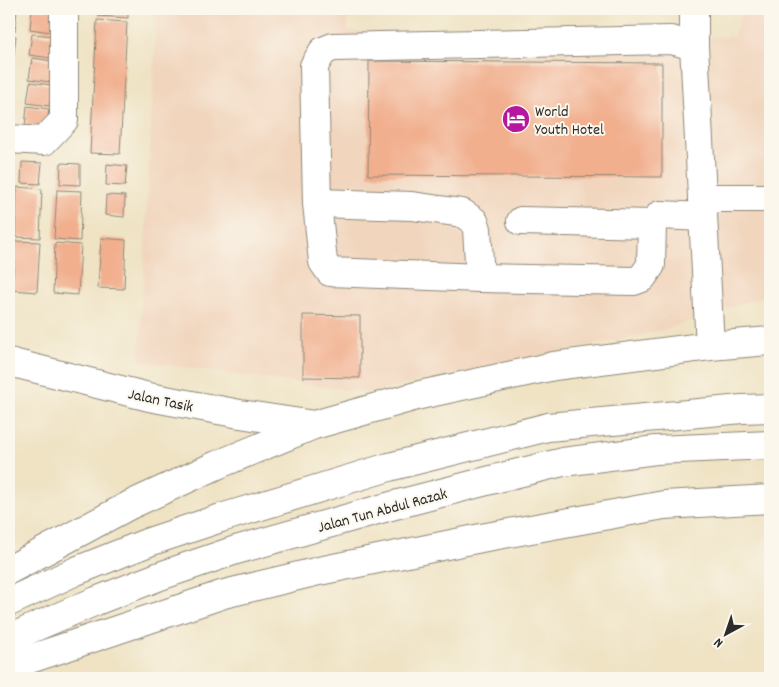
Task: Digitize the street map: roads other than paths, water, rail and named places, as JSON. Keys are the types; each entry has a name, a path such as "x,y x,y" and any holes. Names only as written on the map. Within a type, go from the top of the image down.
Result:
{"main road":[{"path":"9,139 44,141 64,120 64,9"},
{"path":"694,9 694,46 710,346"},
{"path":"694,46 671,40 333,47 322,51 314,66 317,203 323,262 330,272 339,273 634,281 642,278 651,266 652,224 660,216 770,198"},
{"path":"317,203 412,206 462,213 474,221 477,229 480,278"},
{"path":"521,221 652,224"},
{"path":"9,570 130,505 217,465 314,425 420,394 554,366 710,346 770,341"},
{"name":"Jalan Tasik","path":"9,362 149,397 240,414 314,425"},
{"path":"9,602 76,571 149,542 389,466 548,427 770,408"},
{"name":"Jalan Tun Abdul Razak","path":"9,639 160,576 236,550 506,476 564,462 656,450 770,445"},
{"path":"9,666 224,594 318,571 481,538 664,506 770,499"}],"place":[{"name":"World Youth Hotel","path":"516,119"}]}
